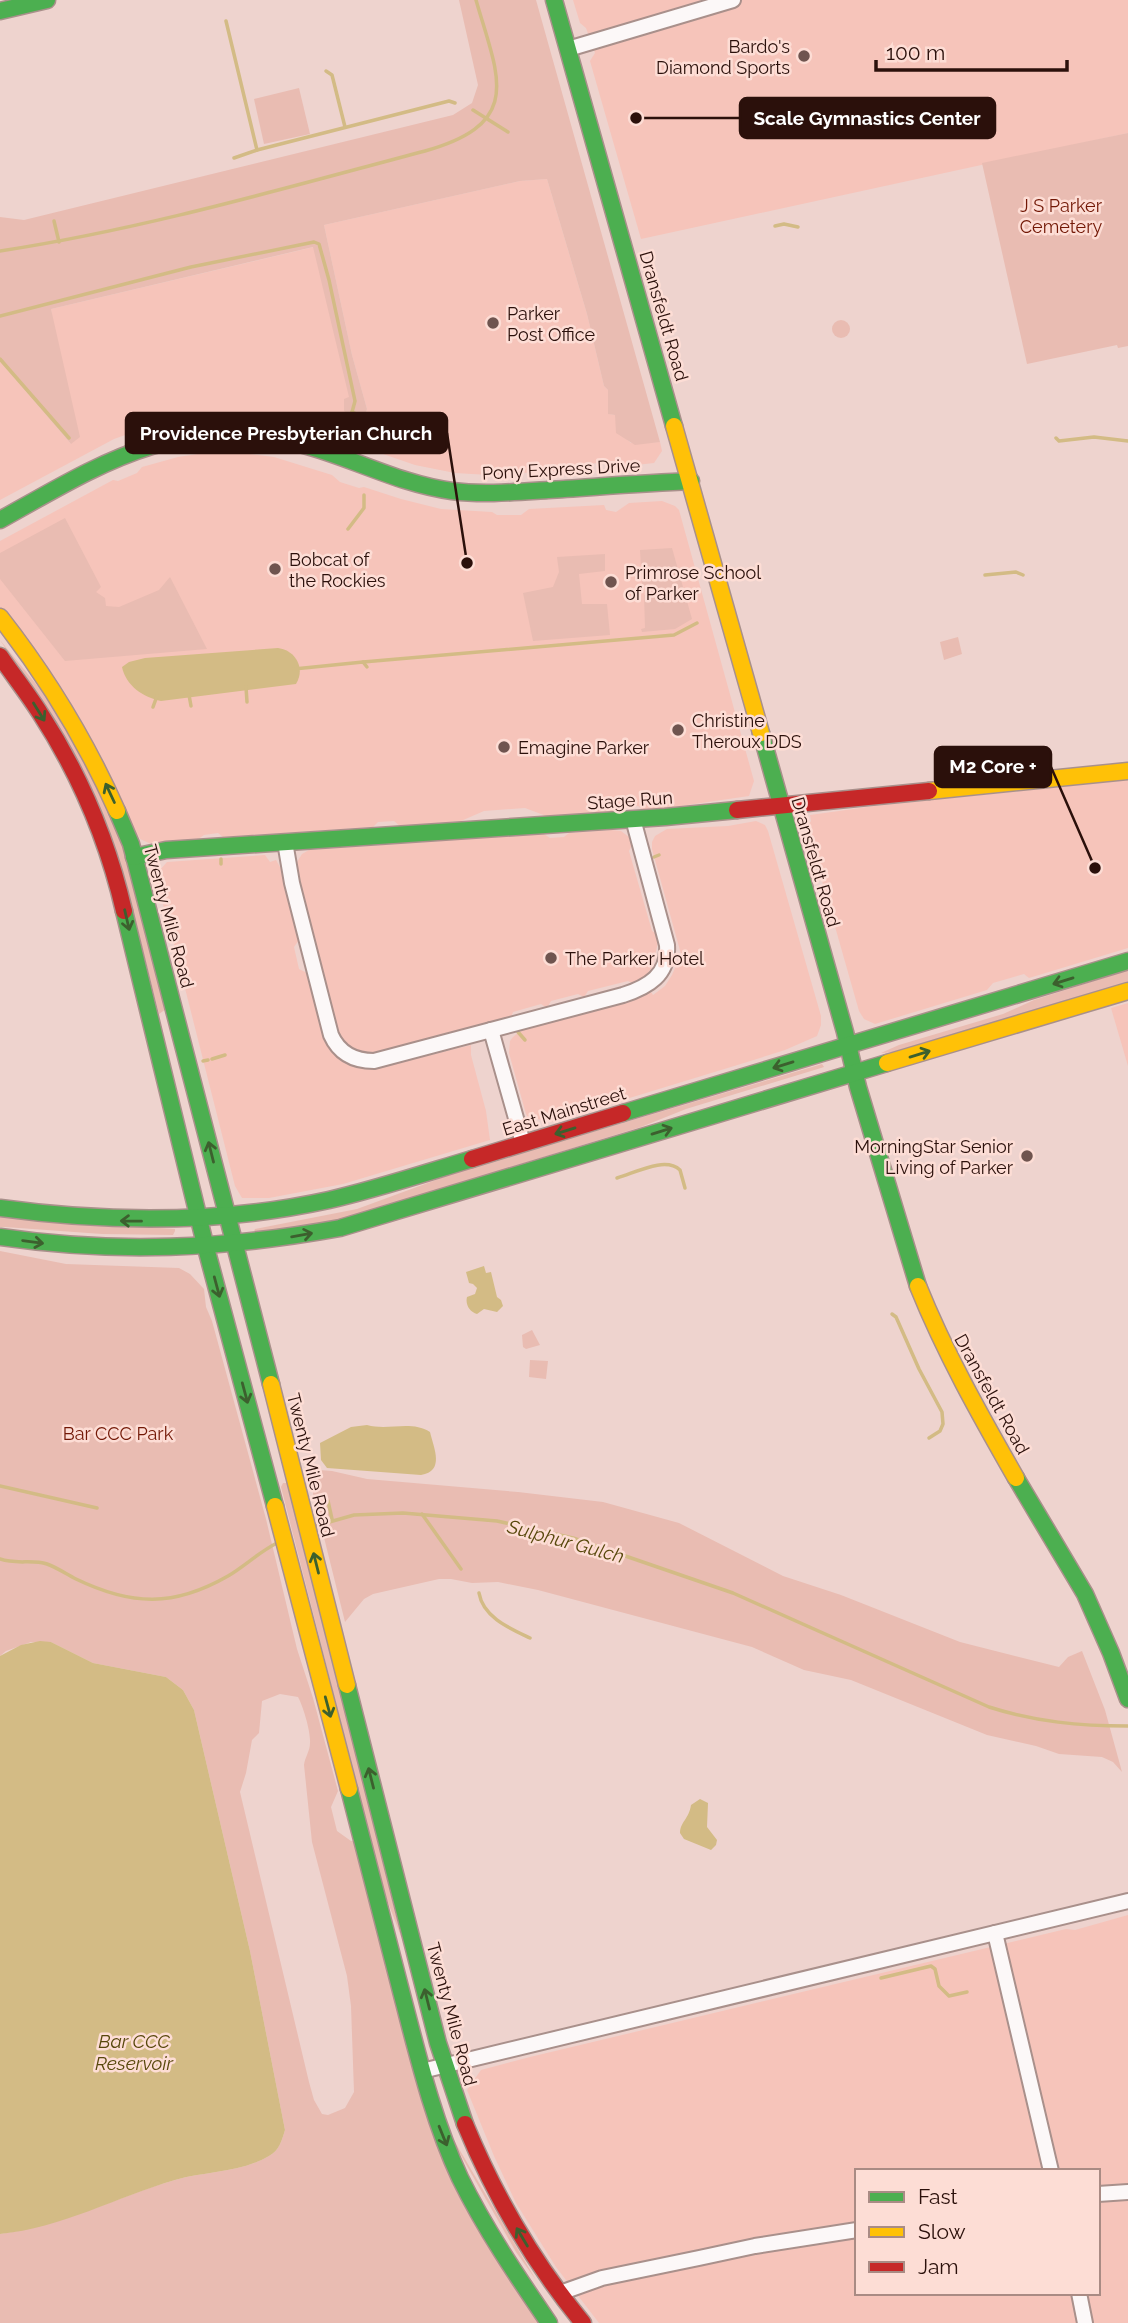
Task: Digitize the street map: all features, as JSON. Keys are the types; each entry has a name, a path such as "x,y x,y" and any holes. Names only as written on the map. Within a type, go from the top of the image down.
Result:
{"main road":[{"path":"0,11 47,0"},
{"name":"Dransfeldt Road","path":"554,0 855,1073 914,1273 937,1334 967,1393 1085,1594 1128,1699"},
{"name":"Pony Express Drive","path":"0,520 127,452 166,440 209,434 288,441 411,483 460,492 496,493 691,481"},
{"name":"Twenty Mile Road","path":"0,617 30,655 72,720 114,801 134,857 444,2065 462,2119 491,2182 527,2245 583,2323"},
{"path":"0,656 31,698 62,751 96,821 110,858 124,905 206,1248 422,2071 439,2124 466,2187 503,2256 549,2323"},
{"name":"Stage Run","path":"134,857 166,850 633,819 1128,771"},
{"name":"East Mainstreet","path":"0,1209 92,1220 200,1220 297,1207 353,1195 1128,961"},
{"path":"0,1237 109,1249 206,1248 315,1233 356,1223 1128,991"},
{"path":"466,2187 481,2195 508,2246 537,2290 552,2295 560,2293"}],"street":[{"path":"568,49 733,0"},
{"path":"285,842 292,883 329,1031 339,1048 357,1059 376,1061 636,991 651,984 659,976 666,960 667,945 633,819"},
{"path":"491,1030 523,1143"},
{"path":"422,2071 1128,1901"},
{"path":"995,1933 1051,2169"},
{"path":"1100,2194 1128,2192"},
{"path":"560,2293 602,2278 755,2246 855,2230"},
{"path":"1079,2295 1085,2323"}],"shaded area":[{"path":"573,0 1128,0 1128,133 641,239 590,61 595,53 586,28 580,23"},
{"path":"547,179 587,314 604,386 608,390 609,414 615,415 624,437 631,443 660,442 662,451 654,463 618,467 607,463 579,464 573,470 489,475 455,473 415,465 383,454 379,448 352,438 347,441 269,418 210,416 162,422 114,439 0,500 0,361 71,444 51,309 314,247 363,423 367,409 352,355 324,225 520,181"},
{"path":"211,452 274,457 332,475 340,482 359,488 364,487 441,509 521,515 529,509 604,505 606,510 616,512 629,503 662,501 675,506 679,510 754,781 749,796 660,809 623,807 619,812 549,817 525,808 484,811 461,821 400,826 394,821 378,822 373,827 223,837 218,833 204,835 197,840 149,843 140,839 10,619 0,607 0,541 113,480 118,481 137,473 142,467 178,457"},
{"path":"1128,780 1128,948 1029,978 1024,974 993,983 987,990 875,1024 864,1019 859,1011 807,828 811,821 810,815"},
{"path":"756,821 765,825 768,831 821,1016 817,1036 785,1050 551,1122 537,1119 531,1123 509,1053 513,1037 523,1029 639,998 651,992 653,995 665,986 672,975 681,954 652,849 655,836 667,829 728,826"},
{"path":"621,831 629,837 632,845 629,851 652,931 659,939 652,967 644,979 634,984 628,981 588,991 584,997 578,994 551,1001 547,1008 541,1004 513,1012 511,1017 381,1053 358,1052 340,1037 300,888 297,862 302,854 309,850 544,834 550,838 564,837 569,833"},
{"path":"265,855 270,862 276,860 280,867 299,940 294,947 299,969 307,973 327,1044 354,1065 373,1069 471,1045 490,1140 343,1184 269,1198 242,1198 235,1186 167,917 152,870 160,870 167,862"},
{"path":"1128,1003 1128,1066 1111,1008"},
{"path":"1128,1915 1128,2323 599,2323 556,2267 516,2203 467,2090 481,2070 1066,1929 1075,1930"}],"green space":[{"path":"459,0 536,0 660,442 635,445 616,433 615,415 608,414 608,390 604,386 587,314 547,179 520,181 324,225 352,355 367,409 363,423 344,411 344,399 349,397 313,247 51,309 80,437 71,444 0,361 0,217 24,220 453,115 472,103 478,85"},
{"path":"299,88 310,134 264,144 254,99"},
{"name":"J S Parker Cemetery","path":"1128,133 1128,346 1118,348 1117,345 1027,364 982,163"},
{"path":"841,320 847,323 850,329 847,335 841,338 835,335 832,329 835,323"},
{"path":"65,518 101,587 96,592 105,598 106,606 119,607 159,590 170,577 207,649 65,661 0,579 0,553"},
{"path":"672,548 692,619 675,629 642,632 641,629 645,628 646,595 645,585 642,584 640,550"},
{"path":"605,554 605,571 579,574 582,604 607,604 610,635 533,641 523,593 553,587 559,572 557,557"},
{"path":"958,637 962,654 944,660 940,642"},
{"path":"0,640 49,700 87,765 122,844 166,1009 159,1014 131,903 16,664"},
{"path":"1128,970 1128,983 896,1052 881,1053 899,1045 1003,1014 1034,1000"},
{"path":"822,1064 824,1067 686,1109 641,1127 333,1222 271,1232 254,1231 357,1209 463,1170"},
{"path":"0,1217 175,1231 173,1235 102,1234 0,1227"},
{"name":"Bar CCC Park","path":"0,1251 66,1264 179,1268 190,1274 204,1289 206,1307 266,1519 297,1649 338,1791 331,1807 337,1831 355,1841 409,2054 540,2323 0,2323 0,2234 45,2225 175,2180 258,2162 275,2151 285,2130 250,1951 194,1710 183,1690 166,1677 93,1663 51,1642 31,1642 0,1656","holes":["280,1694 298,1697 310,1738 304,1765 312,1842 347,1976 351,2006 354,2092 345,2108 328,2115 322,2114 314,2100 309,2082 240,1792 252,1740 259,1733 262,1701"]},
{"path":"532,1330 540,1345 526,1349 523,1347 522,1335"},
{"path":"530,1360 548,1361 546,1379 529,1377"},
{"path":"307,1469 332,1471 367,1479 603,1502 679,1523 783,1576 841,1595 960,1642 1059,1667 1068,1657 1082,1651 1105,1710 1122,1772 1113,1762 1102,1757 1059,1754 987,1735 851,1680 804,1670 752,1647 538,1590 498,1582 472,1583 439,1579 373,1594 364,1599 345,1622"},
{"path":"283,1483 288,1483 402,1939 384,1892 281,1487"},
{"path":"455,2142 536,2280 516,2252"}],"water":[{"path":"278,648 289,652 297,661 300,672 296,684 161,701 136,690 127,680 122,667 129,662 145,658"},
{"path":"484,1266 486,1273 491,1272 497,1297 503,1306 497,1312 484,1309 477,1314 470,1310 467,1303 467,1297 475,1294 477,1288 469,1283 466,1272"},
{"path":"407,1426 423,1428 430,1432 436,1458 433,1469 421,1475 327,1468 321,1460 320,1443 351,1427"},
{"name":"Bar CCC Reservoir","path":"51,1642 93,1663 166,1677 183,1690 194,1710 250,1951 285,2130 275,2151 258,2162 175,2180 67,2219 0,2234 0,1656 21,1645"},
{"path":"700,1799 708,1803 707,1827 717,1840 711,1850 684,1839 680,1833 691,1805"}],"waterway":[{"path":"0,251 214,207 457,140 478,126 491,111 496,94 496,74 476,0"},
{"path":"226,21 257,150"},
{"path":"326,71 332,75 345,127"},
{"path":"234,158 449,101 455,103"},
{"path":"473,110 508,132"},
{"path":"54,221 59,242"},
{"path":"775,226 784,224 798,227"},
{"path":"0,316 191,267 314,242 319,244 329,280 355,401 351,416 357,421"},
{"path":"0,359 69,438"},
{"path":"352,412 366,418"},
{"path":"1056,438 1059,441 1094,437 1128,441"},
{"path":"348,529 364,508 364,495"},
{"path":"985,575 1016,572 1023,575"},
{"path":"363,662 674,635 697,623"},
{"path":"294,669 363,662 367,667"},
{"path":"246,687 247,702"},
{"path":"189,695 191,706"},
{"path":"153,707 157,696"},
{"path":"654,857 659,855"},
{"path":"221,859 221,864"},
{"path":"518,1032 525,1040"},
{"path":"212,1059 225,1055"},
{"path":"203,1061 208,1060"},
{"path":"617,1178 658,1165 674,1166 680,1170 685,1188"},
{"path":"892,1314 896,1317 942,1412 943,1424 940,1431 929,1438"},
{"path":"0,1486 97,1508"},
{"path":"328,1501 332,1519"},
{"name":"Sulphur Gulch","path":"312,1527 354,1515 403,1513 497,1521 573,1538 733,1593 989,1707 1058,1722 1128,1726"},
{"path":"422,1514 461,1569"},
{"name":"Sulphur Gulch","path":"0,1559 47,1564 96,1588 116,1594 134,1598 171,1598 208,1586 277,1543"},
{"path":"479,1593 491,1615 530,1638"},
{"path":"881,1978 931,1966 935,1969 939,1986 949,1996 967,1992"}],"traffic: fast":[{"path":"0,11 47,0"},
{"path":"554,0 674,426"},
{"path":"0,520 73,480 142,449 178,439 216,435 256,436 300,444 413,483 452,491 512,492 691,481"},
{"path":"761,733 858,1087 918,1286"},
{"path":"134,857 166,850 737,810"},
{"path":"117,811 131,844 271,1384"},
{"path":"124,911 206,1248 275,1506"},
{"path":"623,1113 1128,961"},
{"path":"0,1237 86,1246 170,1247 254,1241 340,1228 887,1063"},
{"path":"0,1208 82,1216 165,1219 247,1213 347,1196 472,1159"},
{"path":"1016,1478 1085,1594 1128,1699"},
{"path":"347,1685 438,2043 465,2124"},
{"path":"349,1789 420,2064 450,2156 480,2216 549,2323"}],"traffic: slow":[{"path":"674,426 761,733"},
{"path":"0,617 64,710 117,811"},
{"path":"929,791 1128,771"},
{"path":"887,1063 1128,991"},
{"path":"918,1286 951,1360 1016,1478"},
{"path":"271,1384 347,1685"},
{"path":"275,1506 349,1789"}],"traffic: jam":[{"path":"0,656 40,713 79,784 110,859 124,911"},
{"path":"737,810 929,791"},
{"path":"472,1159 623,1113"},
{"path":"465,2124 516,2228 583,2323"}],"place":[{"name":"Bardo's Diamond Sports","path":"804,56"},
{"name":"Scale Gymnastics Center","path":"636,118"},
{"name":"Parker Post Office","path":"493,323"},
{"name":"Providence Presbyterian Church","path":"467,563"},
{"name":"Bobcat of the Rockies","path":"275,569"},
{"name":"Primrose School of Parker","path":"611,582"},
{"name":"Christine Theroux DDS","path":"678,730"},
{"name":"Emagine Parker","path":"504,747"},
{"name":"M2 Core +","path":"1095,868"},
{"name":"The Parker Hotel","path":"551,958"},
{"name":"MorningStar Senior Living of Parker","path":"1027,1156"}]}
